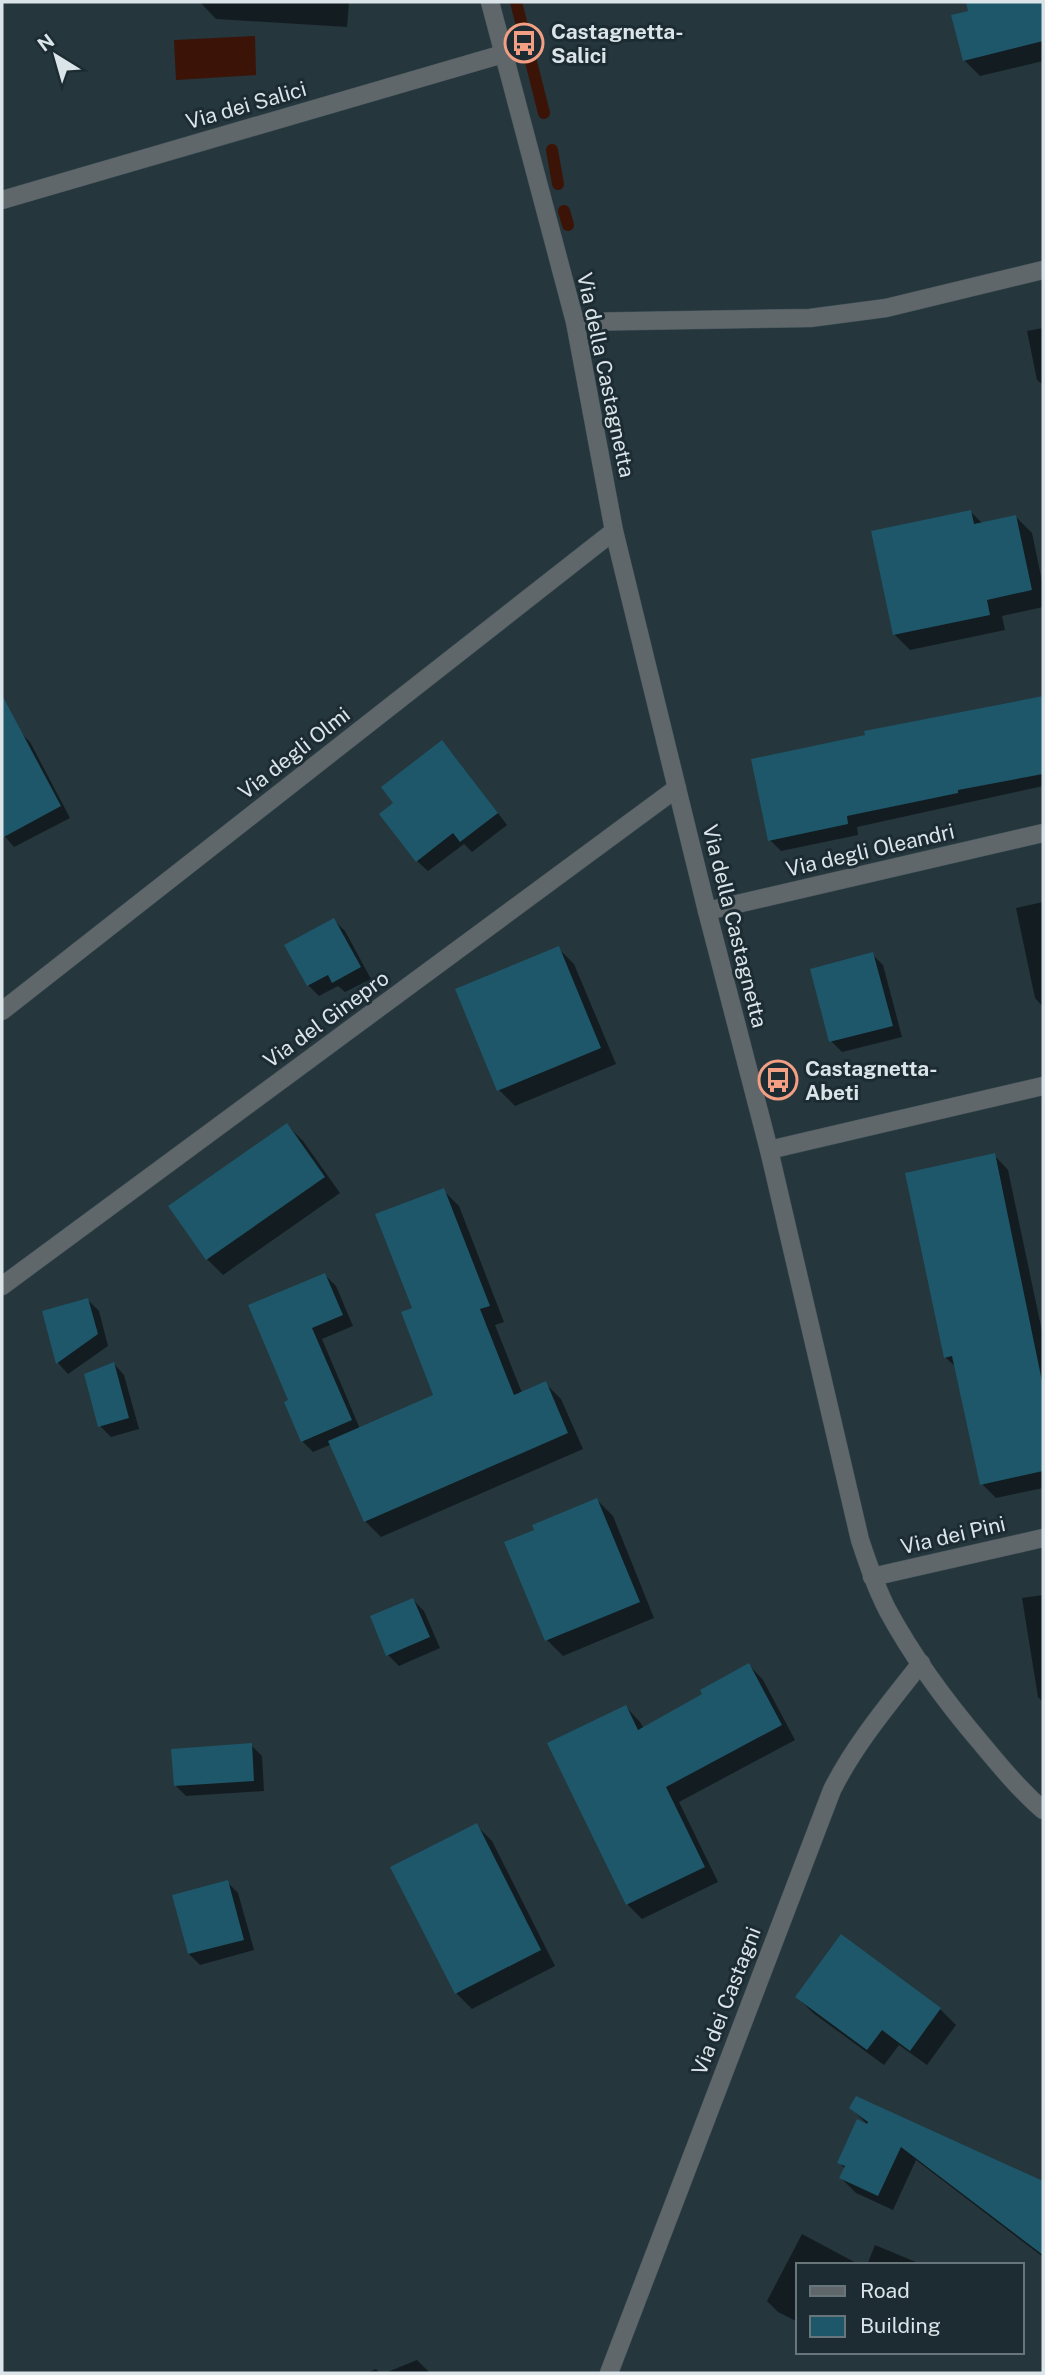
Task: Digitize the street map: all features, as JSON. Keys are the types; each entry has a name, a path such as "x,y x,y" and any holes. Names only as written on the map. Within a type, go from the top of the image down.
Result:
{"street":[{"name":"Via della Castagnetta","path":"490,2 575,322 614,531 769,1150 860,1540 872,1577 888,1611 921,1663 964,1725 1041,1805"},
{"name":"Via dei Salici","path":"2,200 503,54"},
{"path":"575,322 810,318 886,308 1043,270"},
{"name":"Via degli Olmi","path":"2,1011 614,531"},
{"name":"Via del Ginepro","path":"2,1286 677,788"},
{"name":"Via degli Oleandri","path":"707,911 1043,833"},
{"path":"769,1150 1043,1086"},
{"name":"Via dei Pini","path":"872,1577 1043,1538"},
{"name":"Via dei Castagni","path":"609,2373 832,1790 843,1768 921,1663"}],"shaded area":[{"path":"255,36 256,75 176,80 174,40"}],"building":[{"path":"966,2 1043,2 1043,41 963,61 951,15 968,11"},
{"path":"971,510 974,524 1016,515 1032,590 987,600 990,615 893,635 871,531"},
{"path":"2,695 61,806 2,838"},
{"path":"1043,696 1043,774 958,790 958,793 847,816 848,824 768,841 751,759 865,735 864,731"},
{"path":"442,740 498,813 460,842 453,833 416,862 379,814 393,803 381,787"},
{"path":"334,918 361,967 332,983 328,975 307,986 284,945"},
{"path":"559,946 601,1048 497,1091 455,989"},
{"path":"873,952 893,1026 829,1042 810,969"},
{"path":"287,1123 325,1177 206,1260 168,1206"},
{"path":"995,1153 1043,1386 1043,1471 980,1485 952,1356 944,1358 905,1173"},
{"path":"444,1188 490,1306 480,1309 514,1395 546,1381 568,1433 364,1522 328,1441 433,1395 401,1312 412,1308 375,1214"},
{"path":"325,1273 343,1315 312,1328 352,1420 301,1442 284,1402 288,1400 248,1305"},
{"path":"88,1298 98,1334 56,1364 42,1311"},
{"path":"114,1362 129,1418 98,1427 84,1374"},
{"path":"597,1498 640,1602 545,1641 504,1542 534,1530 532,1525"},
{"path":"413,1598 430,1637 386,1656 370,1616"},
{"path":"749,1663 782,1725 666,1787 705,1867 626,1905 547,1743 626,1705 638,1730 702,1694 700,1690"},
{"path":"252,1743 254,1781 174,1786 171,1749"},
{"path":"477,1823 541,1950 455,1994 390,1867"},
{"path":"228,1880 244,1940 188,1954 172,1895"},
{"path":"841,1934 941,2008 910,2051 882,2030 867,2050 795,1997"},
{"path":"856,2096 1043,2181 1043,2255 901,2147 878,2196 839,2178 845,2166 837,2163 857,2119 867,2124 868,2122 849,2108"}],"waterway":[{"path":"516,2 544,113"},
{"path":"552,150 558,184"},
{"path":"564,211 568,225"}],"place":[{"name":"Castagnetta- Salici","path":"524,43"},
{"name":"Castagnetta- Abeti","path":"778,1080"}]}
